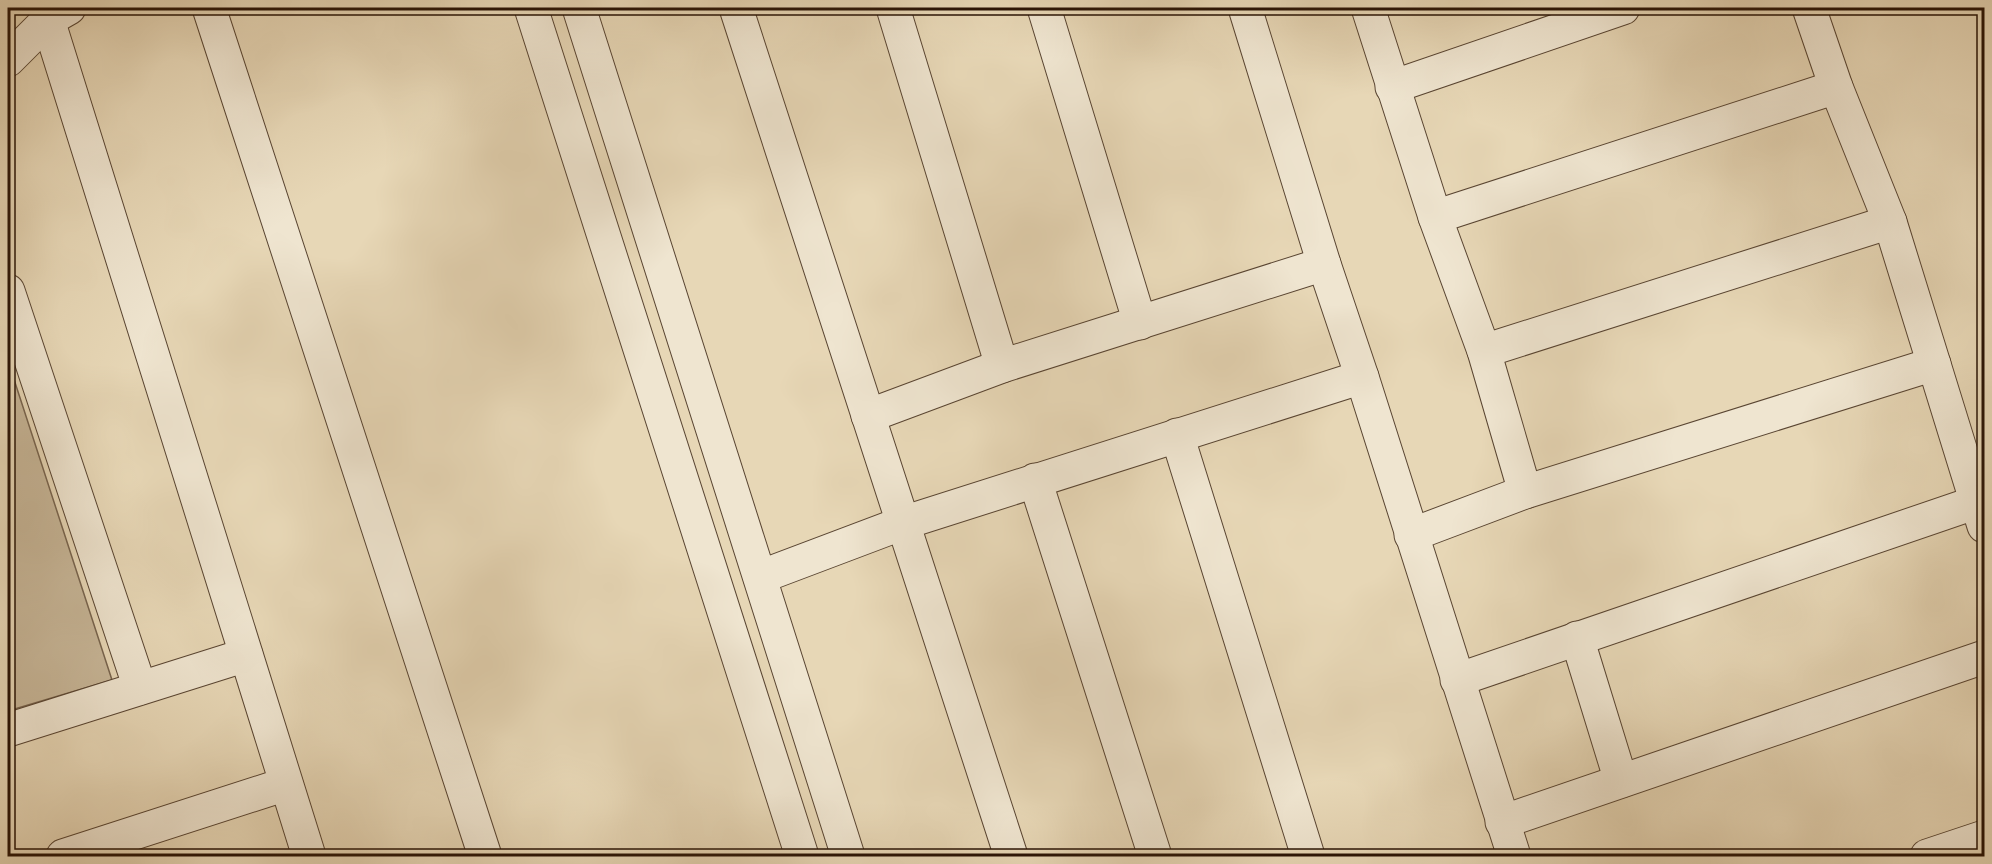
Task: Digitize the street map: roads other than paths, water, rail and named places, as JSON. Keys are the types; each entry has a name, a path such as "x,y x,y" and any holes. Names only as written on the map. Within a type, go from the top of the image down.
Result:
{"street":[{"path":"209,8 485,856"},
{"path":"531,8 802,856"},
{"path":"579,8 848,856"},
{"path":"736,8 1011,856"},
{"path":"893,8 1002,366"},
{"path":"1044,8 1140,323"},
{"path":"1245,8 1324,264 1362,377 1506,847 1621,782 1984,657"},
{"path":"1368,8 1435,217 1484,351 1525,492"},
{"path":"1392,87 1623,8"},
{"path":"1456,680 1577,638 1981,514 1890,222 1836,87 1809,8"},
{"path":"8,60 59,14 246,655 309,856"},
{"path":"1435,217 1836,87"},
{"path":"1484,351 1890,222"},
{"path":"868,416 1002,366 1324,264"},
{"path":"8,291 140,688"},
{"path":"1411,535 1525,492 1934,364"},
{"path":"760,577 903,523 1362,377"},
{"path":"1177,435 1308,856"},
{"path":"1035,480 1155,856"},
{"path":"1577,638 1621,782"},
{"path":"8,730 246,655"},
{"path":"63,856 286,784"},
{"path":"1927,856 1984,837"}]}
